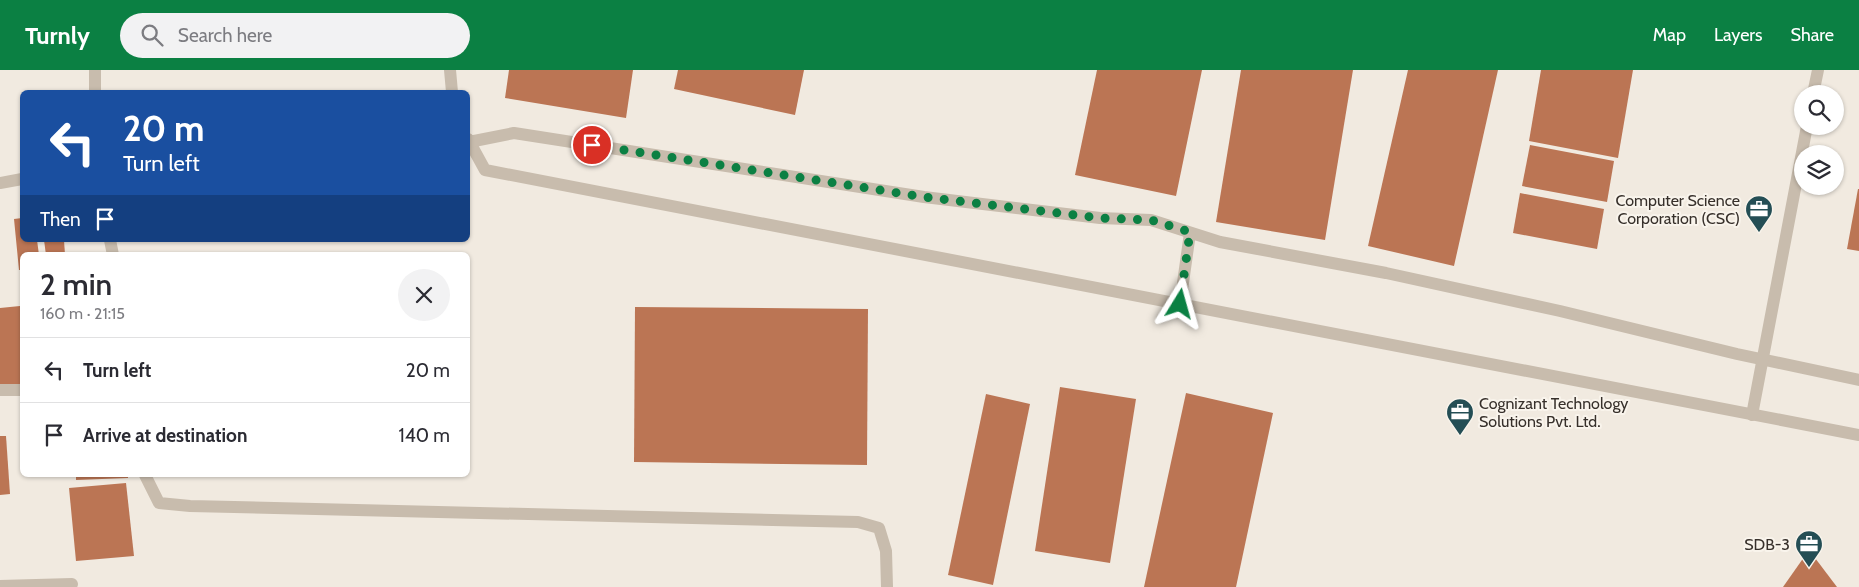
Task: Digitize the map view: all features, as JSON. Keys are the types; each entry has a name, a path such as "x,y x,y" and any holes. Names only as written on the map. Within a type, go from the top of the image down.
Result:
{"street":[{"path":"95,70 95,90"},
{"path":"450,70 452,90"},
{"path":"1815,85 1818,70"},
{"path":"470,141 514,132 924,197 1100,218 1151,220 1220,242 1386,273 1859,380"},
{"path":"1752,415 1805,135"},
{"path":"470,144 485,170 1859,435"},
{"path":"0,183 20,179"},
{"path":"1180,304 1190,232"},
{"path":"0,390 20,390"},
{"path":"146,477 159,503 190,506 858,522 878,528 886,551 886,587"},
{"path":"0,586 72,584"}],"building":[{"path":"509,70 633,70 626,118 505,98"},
{"path":"678,70 804,70 795,115 674,89"},
{"path":"1097,70 1202,70 1176,196 1075,175"},
{"path":"1241,70 1353,70 1325,240 1216,222"},
{"path":"1408,70 1498,70 1454,266 1368,246"},
{"path":"1541,70 1633,70 1618,158 1529,141"},
{"path":"1530,145 1614,161 1607,202 1522,186"},
{"path":"1859,189 1859,251 1847,249"},
{"path":"1520,193 1604,209 1597,249 1513,233"},
{"path":"20,218 20,242 37,242 39,252 20,252 20,270 19,270 14,219"},
{"path":"44,242 64,242 65,252 46,252"},
{"path":"20,306 20,384 0,386 0,308"},
{"path":"635,307 868,309 867,465 634,462"},
{"path":"1060,387 1136,399 1110,563 1035,551"},
{"path":"1186,393 1273,413 1236,587 1144,587"},
{"path":"986,394 1030,404 993,585 948,575"},
{"path":"0,436 6,436 10,494 0,495"},
{"path":"76,477 128,477 128,478 76,480"},
{"path":"126,483 134,556 76,561 69,488"},
{"name":"SDB-3","path":"1809,550 1837,587 1783,587"}],"place":[{"name":"Computer Science Corporation (CSC)","path":"1759,233"},
{"name":"Cognizant Technology Solutions Pvt. Ltd.","path":"1460,436"},
{"name":"SDB-3","path":"1809,568"}],"route":[{"path":"592,145 924,197 1100,218 1151,220 1190,232 1180,304"}]}
